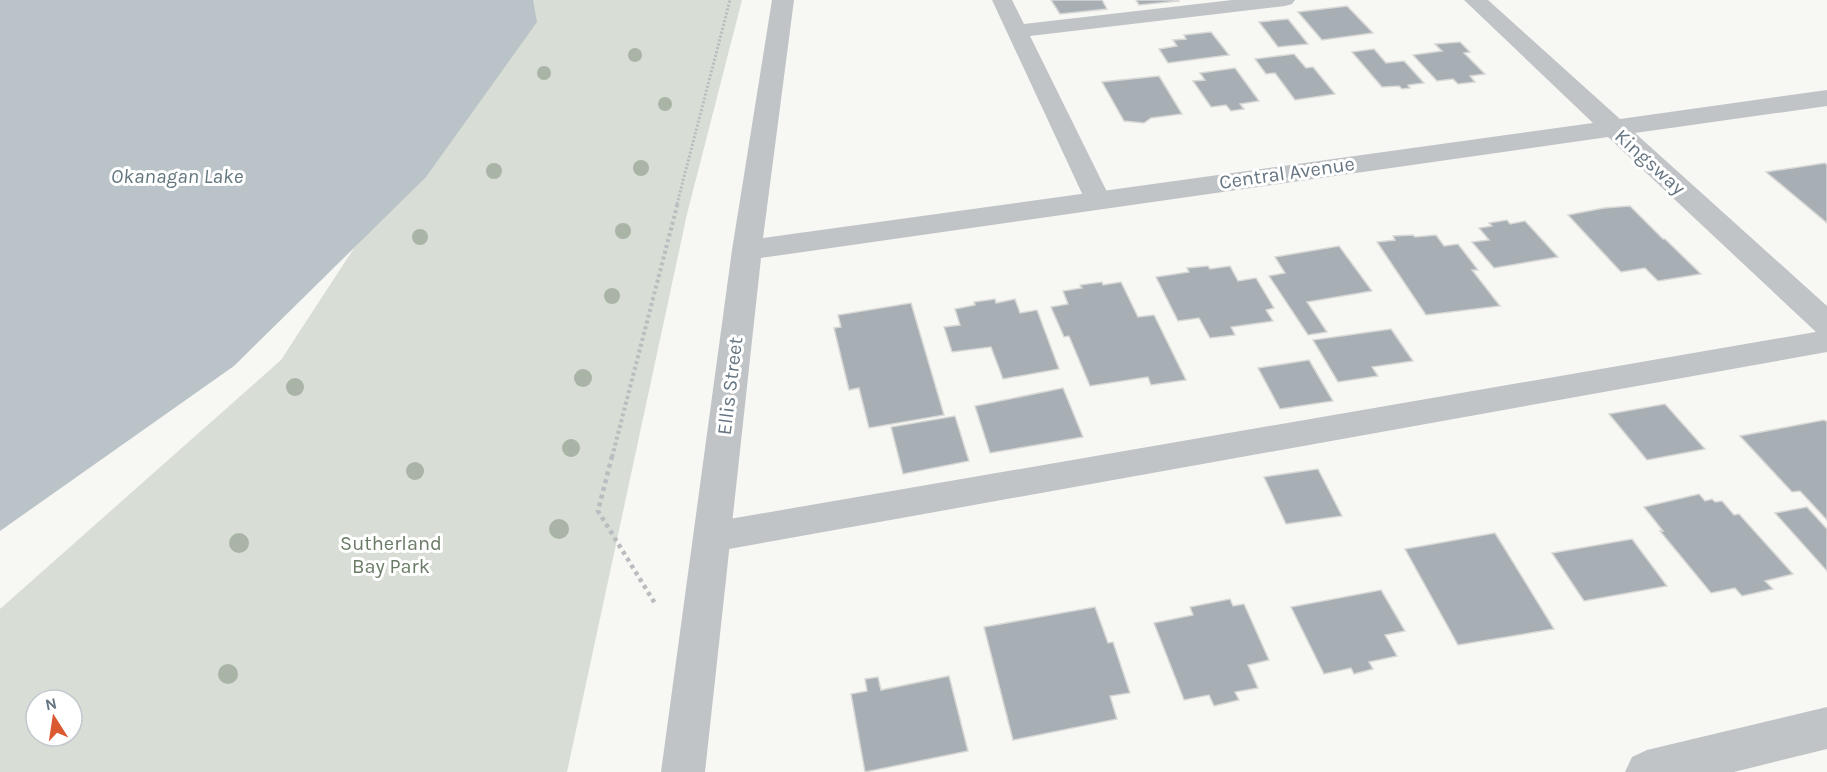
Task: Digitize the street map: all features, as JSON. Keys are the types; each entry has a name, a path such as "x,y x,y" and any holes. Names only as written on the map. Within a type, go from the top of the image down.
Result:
{"street":[{"name":"Ellis Street","path":"683,772 747,250 783,0"},
{"name":"Kingsway","path":"1474,0 1827,324"},
{"name":"Central Avenue","path":"747,250 1827,98"},
{"path":"1647,772 1827,728"}],"lane":[{"path":"1002,0 1098,200"},
{"path":"1017,32 1285,0"},
{"path":"712,537 1827,340"}],"path":[{"path":"659,610 598,511 730,0"}],"green space":[{"name":"Sutherland Bay Park","path":"450,0 742,0 687,214 567,772 0,772 0,609 281,360 461,84"}],"water":[{"name":"Okanagan Lake","path":"0,0 533,0 537,22 426,177 234,366 0,531"}],"building":[{"path":"1051,0 1102,0 1107,9 1060,14"},
{"path":"1136,0 1178,0 1179,1 1139,5"},
{"path":"1347,6 1373,33 1322,40 1298,12"},
{"path":"1288,19 1308,44 1278,47 1259,22"},
{"path":"1211,32 1229,55 1168,63 1159,49 1177,46 1173,40 1186,39 1184,35"},
{"path":"1460,42 1470,52 1464,53 1485,74 1470,76 1475,82 1458,84 1453,79 1437,81 1413,55 1442,51 1435,44"},
{"path":"1374,49 1386,63 1404,61 1424,83 1408,85 1410,88 1402,89 1399,86 1382,87 1352,52"},
{"path":"1294,54 1306,68 1313,67 1335,94 1295,100 1275,73 1266,74 1255,59"},
{"path":"1235,68 1259,101 1240,104 1244,109 1231,111 1226,105 1211,107 1193,81 1205,80 1200,73"},
{"path":"1159,76 1182,114 1151,118 1144,123 1124,121 1102,82"},
{"path":"1825,163 1827,165 1827,223 1766,172"},
{"path":"1630,206 1701,274 1658,281 1645,268 1621,272 1568,215"},
{"path":"1507,220 1510,224 1525,221 1558,257 1494,268 1472,242 1489,240 1479,228 1492,226 1489,223"},
{"path":"1413,235 1415,237 1436,235 1444,246 1458,244 1478,270 1472,270 1500,306 1426,315 1377,242 1395,240 1393,236"},
{"path":"1339,246 1372,291 1307,302 1327,332 1308,335 1269,276 1285,273 1275,257"},
{"path":"1208,266 1210,269 1230,266 1238,281 1256,278 1274,308 1266,310 1273,321 1231,327 1235,335 1210,338 1199,318 1178,321 1156,277 1189,272 1187,268"},
{"path":"1102,282 1103,285 1121,282 1138,317 1154,315 1186,380 1151,385 1148,377 1090,386 1069,336 1064,337 1051,307 1068,304 1063,291 1082,288 1080,285"},
{"path":"995,299 996,303 1015,299 1020,313 1037,310 1059,369 1003,379 991,347 952,352 944,327 960,325 955,309 975,305 974,302"},
{"path":"911,303 944,415 869,428 859,388 849,390 834,328 841,327 838,315"},
{"path":"1391,329 1413,361 1372,367 1378,376 1338,382 1313,340"},
{"path":"1309,360 1333,401 1280,409 1258,368"},
{"path":"1063,388 1083,437 990,453 975,406"},
{"path":"1665,404 1705,449 1647,460 1609,414"},
{"path":"955,416 969,461 903,474 891,427"},
{"path":"1824,420 1827,422 1827,520 1800,491 1792,492 1740,436"},
{"path":"1318,469 1342,516 1286,524 1264,477"},
{"path":"1699,494 1705,501 1712,499 1715,502 1722,501 1734,515 1739,514 1793,574 1765,581 1773,589 1742,596 1735,588 1711,593 1660,531 1663,531 1644,507"},
{"path":"1807,507 1827,529 1827,571 1775,513"},
{"path":"1495,533 1554,629 1458,645 1405,549"},
{"path":"1632,539 1667,586 1584,601 1552,553"},
{"path":"1381,590 1405,631 1385,635 1397,656 1369,662 1373,669 1354,674 1351,668 1324,674 1291,607"},
{"path":"1230,599 1233,606 1244,604 1269,660 1248,665 1258,688 1235,692 1239,700 1214,706 1209,695 1184,700 1154,623 1193,615 1190,607"},
{"path":"1095,607 1108,643 1113,642 1130,693 1110,696 1117,719 1013,740 984,627"},
{"path":"949,676 968,751 865,772 851,694 867,691 865,679 878,677 881,690"}]}
